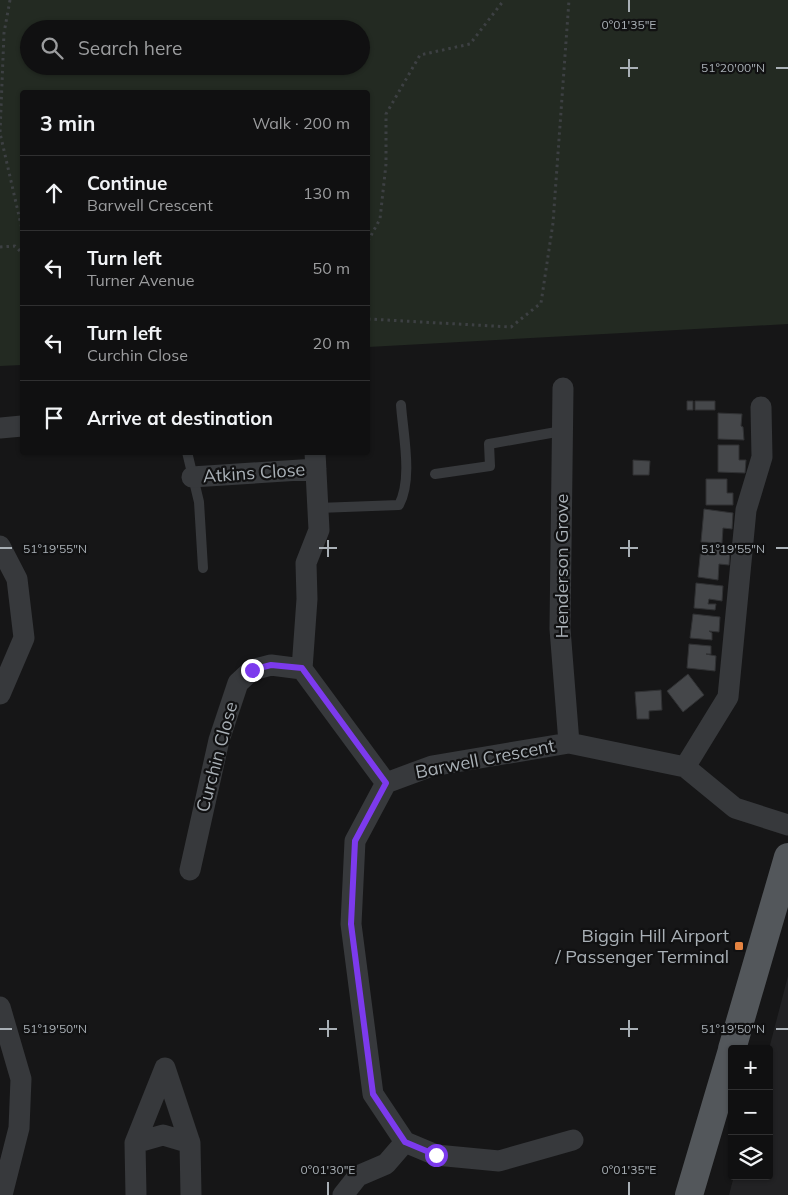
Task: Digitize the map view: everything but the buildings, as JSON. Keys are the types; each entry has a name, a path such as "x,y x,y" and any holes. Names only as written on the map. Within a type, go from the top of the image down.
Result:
{"main road":[{"path":"733,1045 788,857"},
{"path":"689,1195 728,1063"}],"street":[{"name":"Henderson Grove","path":"562,388 560,629 570,743"},
{"path":"685,767 728,696 746,510 762,457 761,407"},
{"path":"0,428 20,426"},
{"path":"316,461 319,530 306,563 307,599 302,668 386,783 355,841 351,924 373,1094 405,1142 436,1155 499,1161 573,1140"},
{"name":"Atkins Close","path":"192,477 316,461"},
{"path":"0,546 17,579 24,638 0,694"},
{"name":"Curchin Close","path":"190,870 218,740 238,683 252,670 271,665 302,668"},
{"name":"Barwell Crescent","path":"386,783 432,766 570,743 685,767 735,808 788,826"},
{"path":"0,1007 21,1079 19,1128 2,1195"},
{"path":"136,1195 135,1143 165,1068 190,1143 191,1195"},
{"path":"135,1143 163,1135 190,1143"},
{"path":"343,1195 358,1176 386,1164 405,1142"}],"lane":[{"path":"318,508 399,505 407,482 401,405"},
{"path":"435,474 490,466 489,444 562,431"},
{"path":"188,455 202,523 203,568"}],"path":[{"path":"10,0 4,33 0,133 20,220"},
{"path":"370,237 380,219 386,164 386,114 420,55 470,44 504,0"},
{"path":"370,319 510,326 541,303 554,223 570,0"},
{"path":"0,247 15,246 20,251"}],"shaded area":[{"path":"0,0 788,0 788,324 370,347 370,90 20,90 20,365 0,366"},
{"path":"788,976 788,1195 729,1195 733,1180 773,1180 773,1045 770,1045"}],"place":[{"name":"Biggin Hill Airport / Passenger Terminal","path":"739,946"}],"route":[{"path":"252,670 271,665 302,668 386,783 355,841 351,924 373,1094 405,1142 436,1155"}]}
